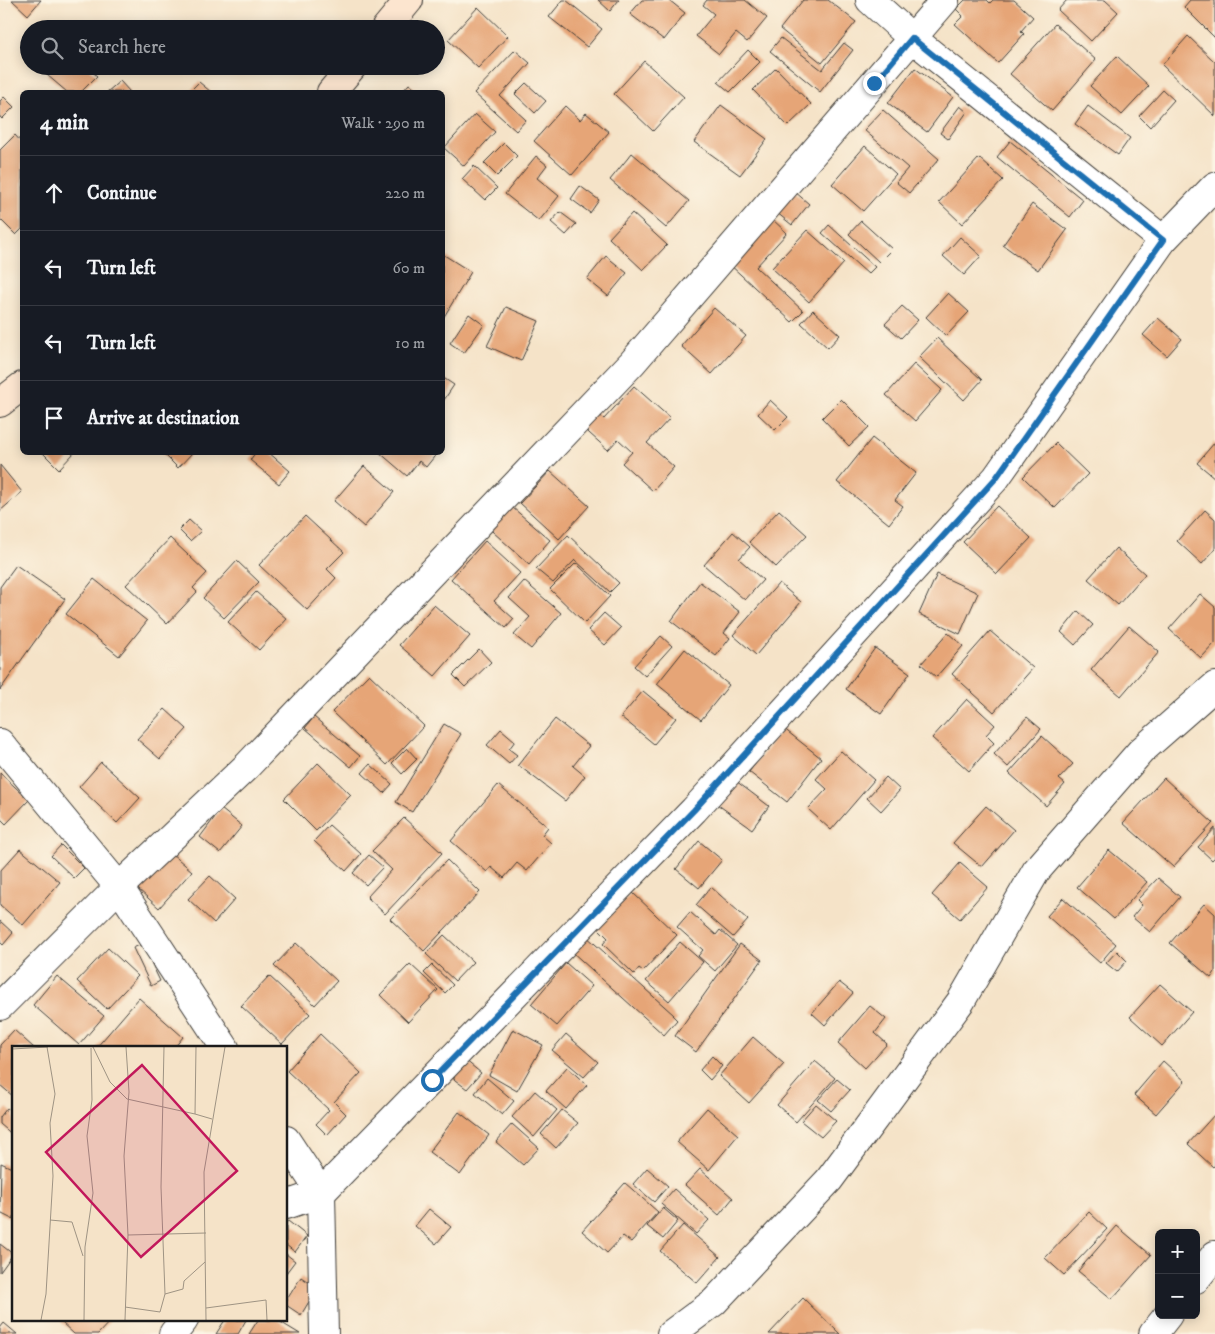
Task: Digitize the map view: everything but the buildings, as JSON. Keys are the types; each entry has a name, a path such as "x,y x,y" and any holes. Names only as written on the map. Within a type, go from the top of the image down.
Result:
{"main road":[{"path":"392,20 409,0"},
{"path":"333,90 345,75"},
{"path":"0,403 20,388"}],"street":[{"path":"870,0 912,38 1163,240"},
{"path":"0,1006 119,887 247,766 632,363 945,0"},
{"path":"288,1204 321,1193 694,810 996,478 1163,240 1215,186"},
{"path":"671,1334 714,1302 828,1180 961,1001 1036,871 1141,751 1215,686"},
{"path":"0,743 119,887 224,1046"},
{"path":"288,1143 321,1193 324,1334"},
{"path":"1200,1274 1215,1255"},
{"path":"1153,1334 1165,1319"},
{"path":"173,1334 182,1322"}],"route":[{"path":"432,1080 694,810 996,478 1163,240 912,38 874,83"}]}
